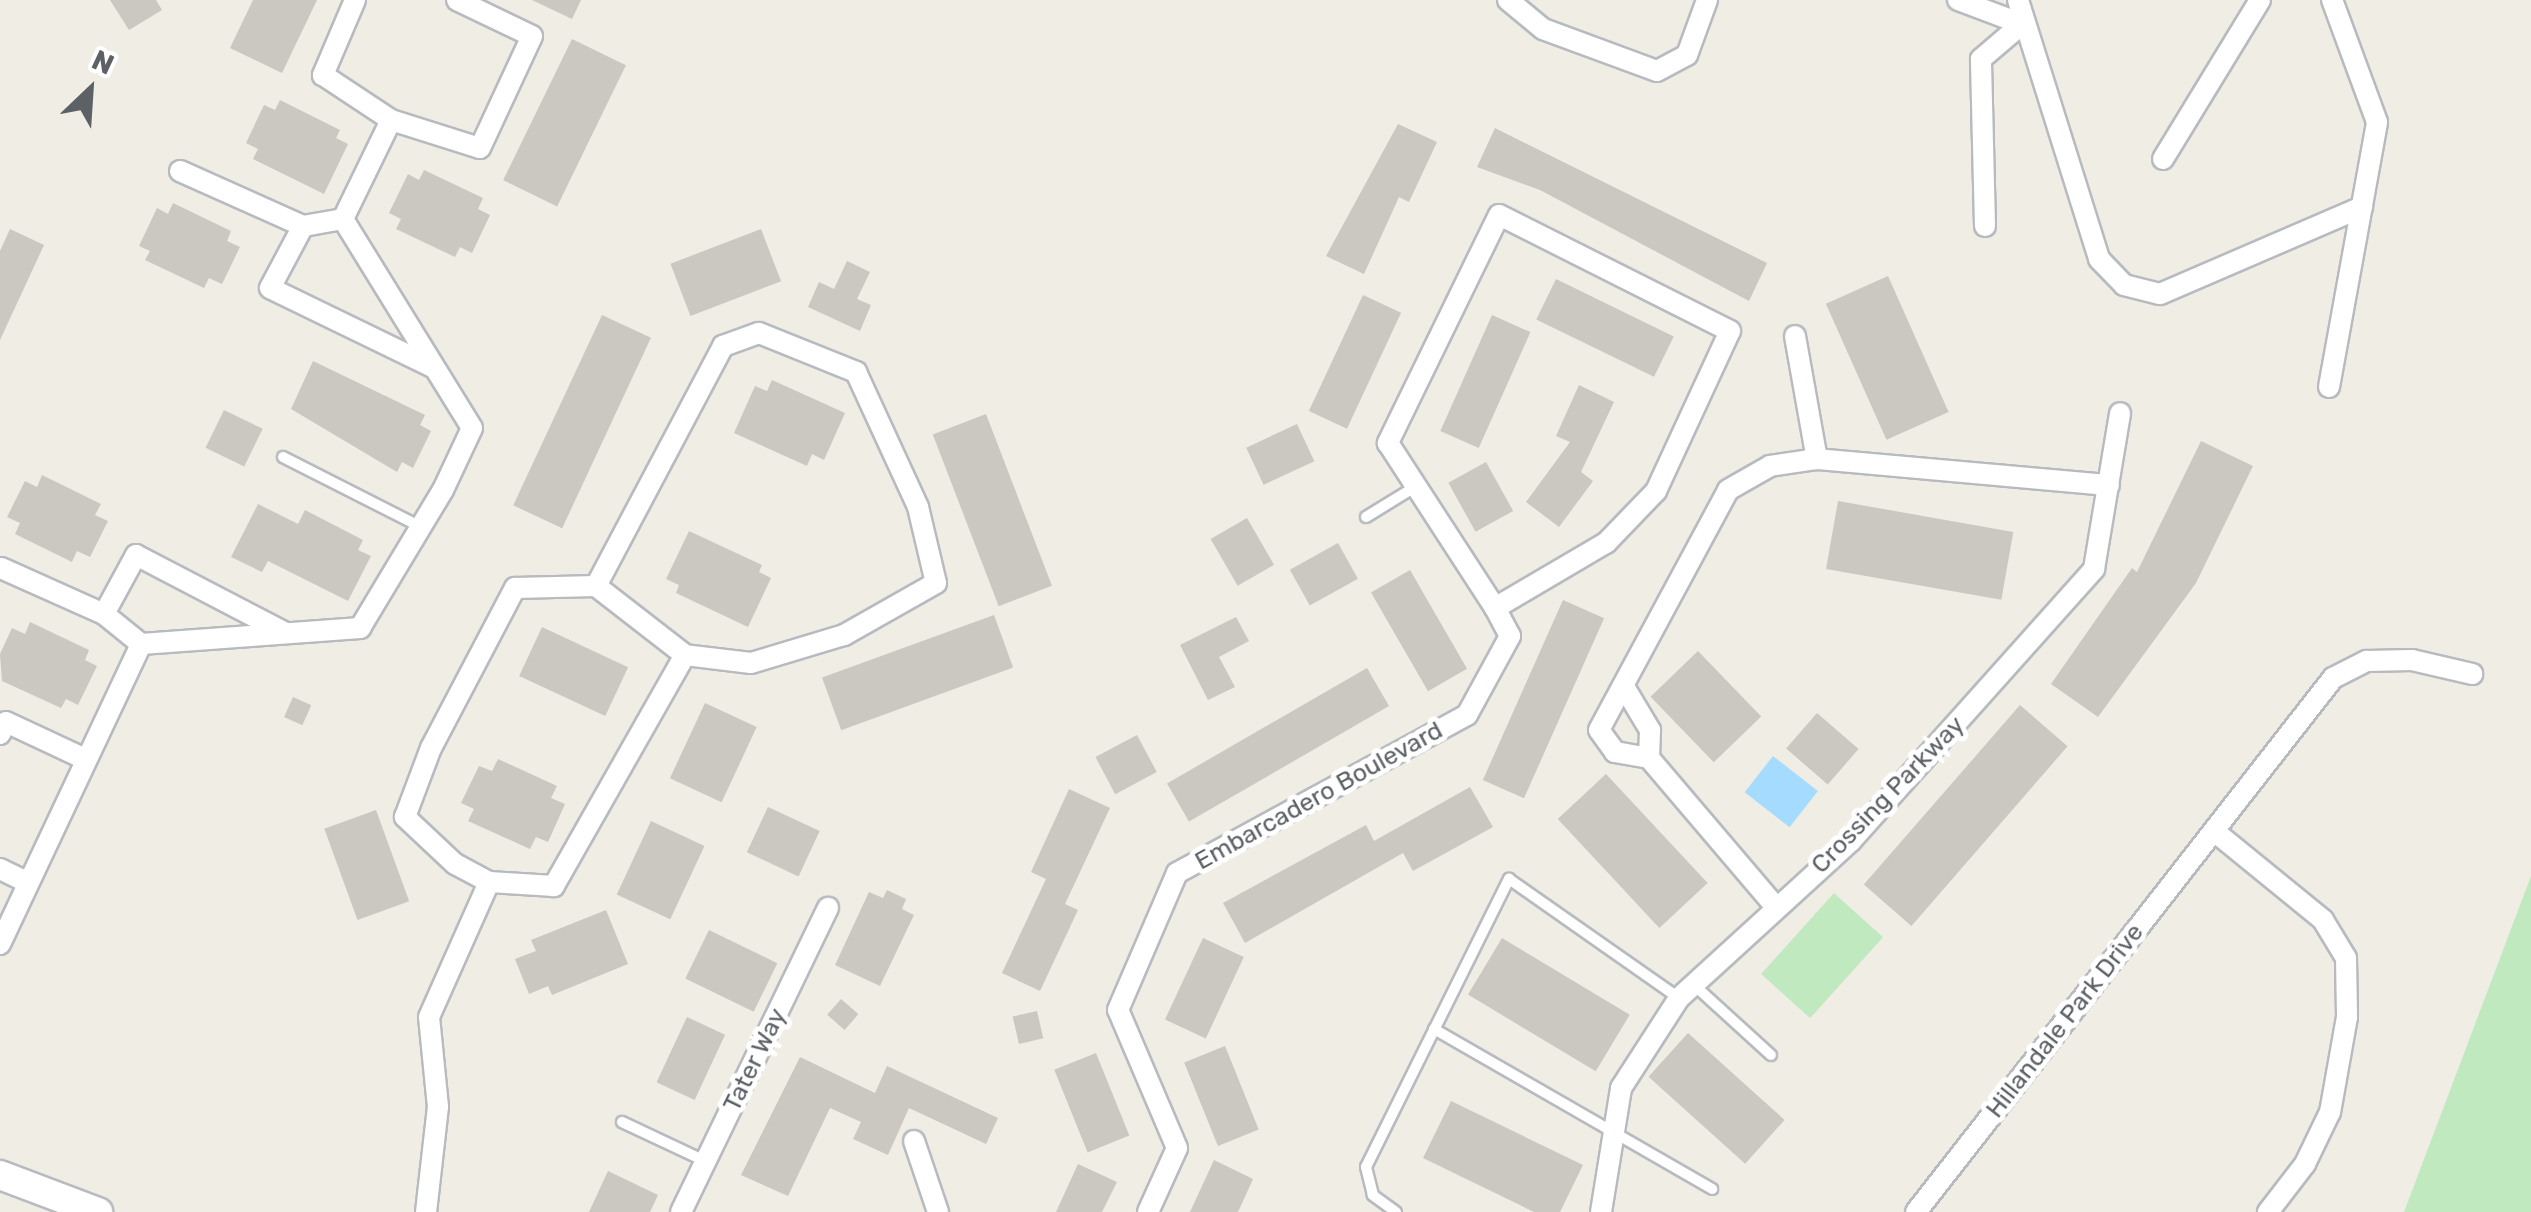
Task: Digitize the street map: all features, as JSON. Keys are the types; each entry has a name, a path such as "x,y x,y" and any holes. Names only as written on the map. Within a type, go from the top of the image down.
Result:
{"main road":[{"path":"0,1175 98,1212"}],"street":[{"path":"354,0 323,75 391,120 480,148 532,36 457,0"},
{"path":"1508,0 1543,28 1657,71 1687,56 1708,0"},
{"path":"1958,0 2022,24"},
{"path":"2018,0 2022,24 2098,259 2124,284 2160,294 2362,207"},
{"path":"2163,159 2260,0"},
{"path":"2329,386 2377,122 2332,0"},
{"path":"1985,226 1981,60 2022,24"},
{"path":"343,219 391,120"},
{"path":"180,170 303,226 343,219"},
{"name":"Embarcadero Boulevard","path":"1148,1212 1177,1148 1118,1010 1177,873 1467,715 1510,636 1388,444 1499,216 1730,331 1656,491 1606,543 1495,608"},
{"path":"2,568 104,614 141,644 360,628 420,527 472,428 343,219"},
{"path":"303,226 270,288 435,368"},
{"path":"596,586 723,346 759,334 856,372 918,506 936,583 844,635 751,663 685,655 596,586 515,588 405,818 455,864 489,882 554,886 685,655"},
{"path":"1795,336 1817,459"},
{"name":"Crossing Parkway","path":"1600,1212 1618,1132 1621,1088 1686,991 1851,840 2094,570 2120,412"},
{"path":"1776,907 1649,758 1615,752 1599,730 1626,690 1728,490 1770,466 1817,459 2109,485"},
{"path":"104,614 136,556 288,634"},
{"path":"0,944 25,881 141,644"},
{"name":"Hillandale Park Drive","path":"1916,1212 2333,678 2367,661 2412,660 2472,674"},
{"path":"1626,690 1650,730 1649,758"},
{"path":"0,734 6,722 84,759"},
{"path":"2214,831 2323,920 2346,958 2347,1017 2330,1112 2305,1164 2268,1212"},
{"path":"0,869 25,881"},
{"path":"426,1212 438,1107 429,1017 489,882"},
{"name":"Tater Way","path":"681,1212 828,908"},
{"path":"914,1141 938,1212"}],"lane":[{"path":"283,457 420,527"},
{"path":"1366,517 1416,487"},
{"path":"1396,1212 1373,1195 1366,1167 1510,879 1686,991 1771,1056"},
{"path":"1434,1029 1712,1189"},
{"path":"622,1122 706,1161"}],"green space":[{"path":"2531,876 2531,1212 2404,1212"},
{"path":"1834,893 1883,937 1810,1018 1761,974"}],"water":[{"path":"1773,756 1818,791 1790,827 1745,792"}],"building":[{"path":"110,0 156,0 162,10 129,30"},
{"path":"253,0 317,0 282,73 230,48"},
{"path":"532,0 581,0 572,19"},
{"path":"572,39 626,65 557,206 503,180"},
{"path":"280,100 340,130 336,138 348,144 324,194 253,159 258,149 246,143 264,105 275,110"},
{"path":"1398,124 1437,142 1409,202 1399,197 1364,274 1326,256"},
{"path":"1495,128 1767,263 1749,301 1540,190 1477,167"},
{"path":"424,170 483,198 478,209 490,215 472,253 460,247 455,257 396,229 401,219 389,213 408,174 419,180"},
{"path":"173,203 231,231 227,241 240,247 222,284 209,278 204,288 145,260 150,251 139,246 157,208 168,214"},
{"path":"10,229 44,245 0,340 0,251"},
{"path":"761,229 781,281 691,316 670,264"},
{"path":"847,261 870,272 857,299 871,305 860,331 808,307 819,282 834,289"},
{"path":"1888,276 1949,412 1886,440 1826,304"},
{"path":"1556,279 1674,336 1654,377 1536,319"},
{"path":"1363,295 1401,313 1347,429 1309,411"},
{"path":"602,315 651,338 562,528 513,505"},
{"path":"1492,315 1530,332 1479,448 1440,431"},
{"path":"313,361 425,415 420,425 431,431 413,468 402,462 397,472 291,409"},
{"path":"772,380 845,413 824,460 812,454 807,466 734,433 755,386 767,391"},
{"path":"1579,385 1614,402 1581,472 1593,481 1559,527 1526,502 1570,442 1556,436"},
{"path":"224,410 263,429 244,467 206,448"},
{"path":"986,414 1052,586 999,606 933,434"},
{"path":"1297,424 1314,461 1264,485 1246,448"},
{"path":"2201,441 2253,466 2196,583 2098,717 2051,684 2132,568 2137,572"},
{"path":"1486,462 1513,511 1476,532 1448,483"},
{"path":"42,475 101,504 95,515 108,521 90,557 77,551 72,562 15,534 20,523 7,517 25,481 37,487"},
{"path":"1838,501 2013,532 2001,600 1826,569"},
{"path":"258,504 298,524 305,510 363,540 358,550 371,556 348,601 268,561 262,572 231,557"},
{"path":"1247,518 1274,565 1238,586 1211,539"},
{"path":"689,531 762,565 759,572 771,578 748,627 676,593 679,585 666,579"},
{"path":"1338,543 1358,579 1310,606 1290,570"},
{"path":"1410,570 1467,669 1428,691 1371,592"},
{"path":"1563,600 1604,618 1524,798 1483,780"},
{"path":"994,615 1013,668 841,730 822,678"},
{"path":"1236,617 1249,641 1219,657 1235,687 1208,700 1180,645"},
{"path":"30,622 89,650 85,660 97,666 78,705 66,699 61,708 2,681 0,654 12,628 25,634"},
{"path":"542,627 628,667 605,716 519,676"},
{"path":"1698,651 1761,716 1714,762 1651,697"},
{"path":"1367,668 1389,706 1189,822 1167,784"},
{"path":"293,697 311,705 302,725 284,717"},
{"path":"705,703 757,727 722,802 670,778"},
{"path":"2020,705 2068,746 1911,926 1864,885"},
{"path":"1817,713 1859,749 1828,785 1786,748"},
{"path":"1137,735 1157,772 1115,794 1096,757"},
{"path":"498,759 557,786 551,798 565,804 548,842 536,837 530,849 468,821 474,809 461,803 479,766 492,771"},
{"path":"1606,774 1708,883 1659,928 1558,819"},
{"path":"1470,787 1493,827 1413,871 1403,853 1245,943 1223,903 1366,825 1374,841"},
{"path":"1069,789 1110,808 1065,904 1078,910 1040,991 1002,973 1046,879 1031,872"},
{"path":"768,807 820,831 799,876 747,852"},
{"path":"376,810 409,901 357,920 324,829"},
{"path":"651,821 704,846 670,919 617,894"},
{"path":"887,890 906,899 902,909 914,915 880,986 835,965 869,892 883,898"},
{"path":"606,910 628,964 552,995 548,986 529,994 515,959 536,951 531,940"},
{"path":"709,930 777,963 754,1012 685,979"},
{"path":"1203,938 1244,957 1206,1039 1165,1020"},
{"path":"1502,938 1630,1015 1596,1071 1468,995"},
{"path":"841,999 858,1014 845,1030 827,1015"},
{"path":"1037,1011 1043,1038 1019,1044 1013,1017"},
{"path":"687,1017 725,1035 695,1100 657,1082"},
{"path":"1688,1033 1785,1120 1745,1164 1649,1077"},
{"path":"1225,1046 1259,1129 1218,1146 1184,1062"},
{"path":"1096,1053 1129,1136 1088,1152 1054,1070"},
{"path":"800,1057 875,1093 887,1066 998,1118 986,1144 909,1108 888,1155 853,1139 861,1122 830,1108 788,1196 741,1175"},
{"path":"1451,1101 1583,1165 1560,1212 1534,1212 1423,1158"},
{"path":"1214,1160 1253,1179 1238,1212 1190,1212"},
{"path":"1078,1164 1117,1182 1102,1212 1056,1212"},
{"path":"608,1171 658,1195 650,1212 589,1212"}]}
